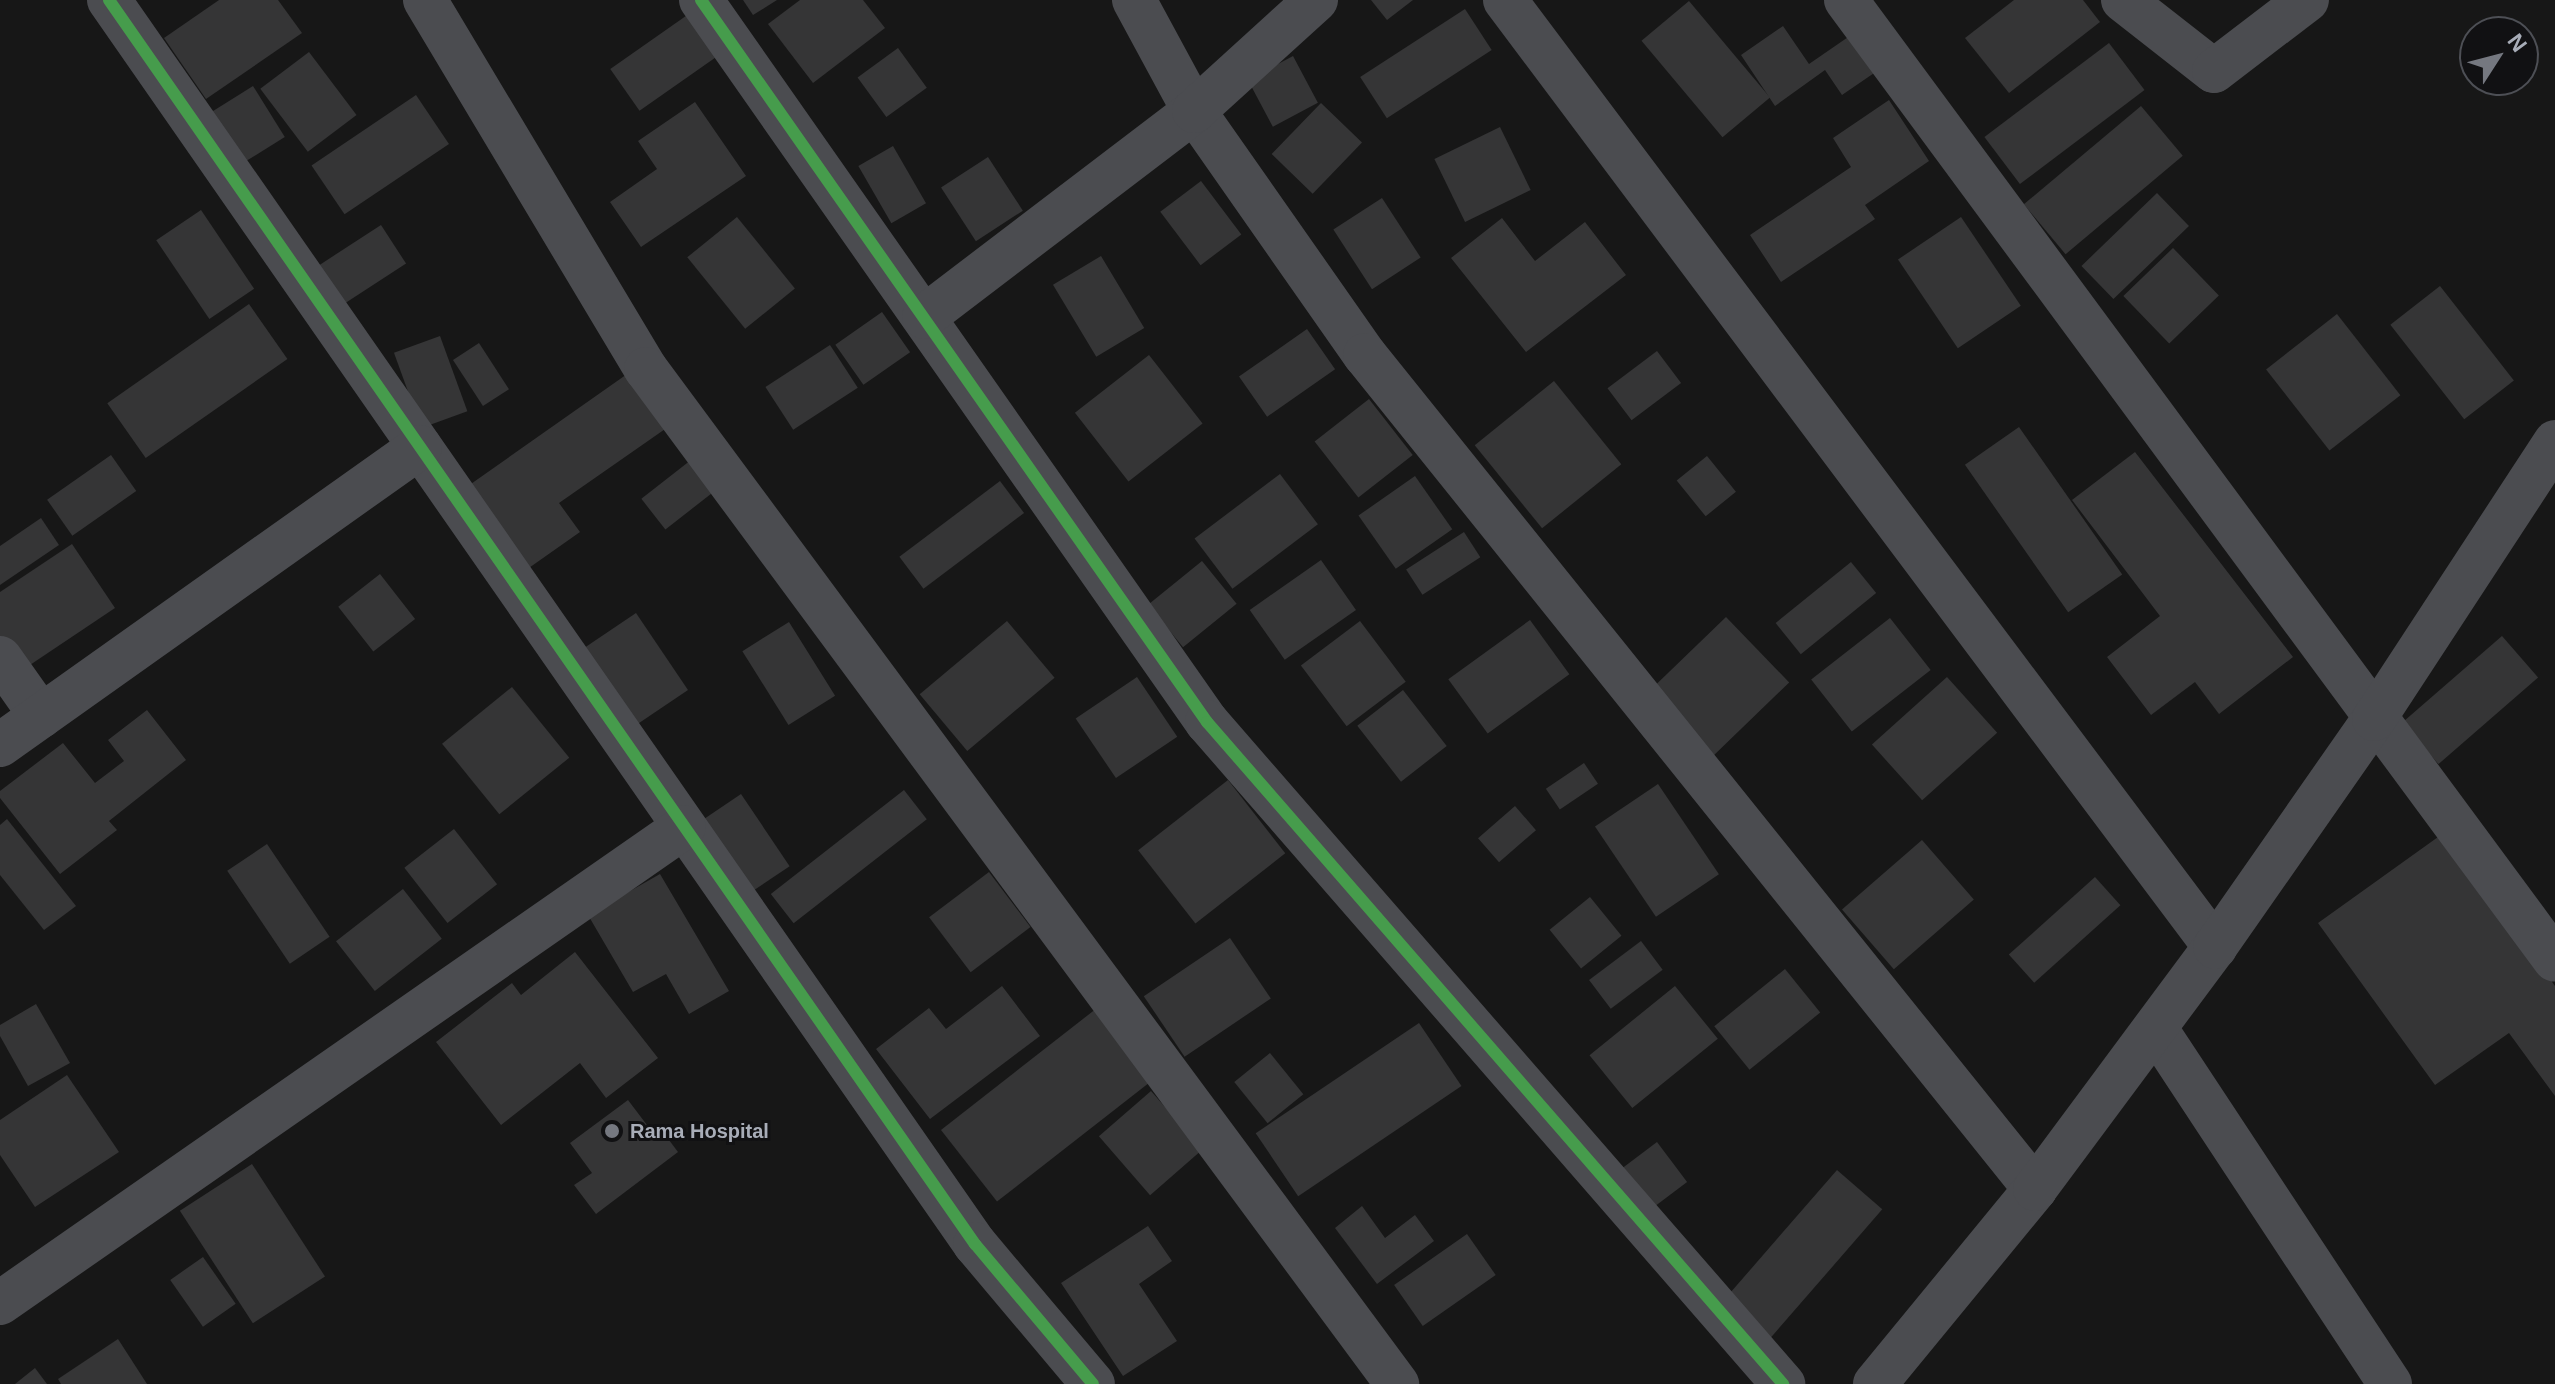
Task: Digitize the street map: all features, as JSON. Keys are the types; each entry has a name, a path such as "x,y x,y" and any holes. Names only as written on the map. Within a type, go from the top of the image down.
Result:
{"street":[{"path":"109,0 975,1244 1093,1384"},
{"path":"425,0 646,369 1397,1384"},
{"path":"701,0 1207,722 1783,1384"},
{"path":"1134,0 1194,111 1365,355 2035,1189"},
{"path":"924,317 1194,111 1316,0"},
{"path":"1505,0 2215,947"},
{"path":"1846,0 2374,719 2555,960"},
{"path":"2123,0 2214,71 2307,0"},
{"path":"1875,1384 2035,1189 2156,1029 2374,719 2555,442"},
{"path":"0,745 420,447"},
{"path":"0,658 41,716"},
{"path":"0,1303 684,827"},
{"path":"2156,1029 2390,1384"}],"building":[{"path":"219,0 278,0 302,33 206,99 164,38"},
{"path":"743,0 777,0 753,15"},
{"path":"800,0 863,0 885,28 813,83 768,24"},
{"path":"1371,0 1413,0 1387,20"},
{"path":"2014,0 2083,0 2100,22 2009,93 1965,38"},
{"path":"1689,1 1770,98 1722,137 1642,41"},
{"path":"1465,9 1492,50 1387,118 1360,77"},
{"path":"693,11 722,53 640,111 610,69"},
{"path":"1783,26 1809,64 1854,33 1880,69 1842,95 1825,70 1775,106 1741,55"},
{"path":"2109,43 2145,90 2020,184 1984,137"},
{"path":"898,48 927,88 886,117 858,77"},
{"path":"309,52 357,115 308,152 260,89"},
{"path":"1293,56 1318,103 1273,127 1248,80"},
{"path":"253,86 285,137 244,162 212,111"},
{"path":"416,95 449,144 345,214 312,165"},
{"path":"1889,100 1929,161 1865,205 1875,219 1781,282 1750,235 1851,167 1833,138"},
{"path":"695,102 746,176 641,247 610,202 657,169 638,141"},
{"path":"1321,103 1362,143 1313,194 1272,154"},
{"path":"2141,106 2183,156 2066,254 2024,204"},
{"path":"1500,127 1531,190 1465,222 1434,159"},
{"path":"893,146 926,203 891,223 858,166"},
{"path":"988,157 1023,211 976,241 941,187"},
{"path":"1201,181 1241,235 1201,265 1160,212"},
{"path":"2157,193 2189,226 2113,299 2081,266"},
{"path":"1382,198 1421,258 1372,289 1333,230"},
{"path":"201,210 254,289 209,319 156,240"},
{"path":"737,217 795,288 745,329 687,257"},
{"path":"1961,217 2021,306 1958,348 1898,259"},
{"path":"1502,218 1535,261 1585,222 1626,275 1526,352 1451,258"},
{"path":"381,225 406,264 342,305 317,266"},
{"path":"2173,248 2219,295 2169,343 2123,296"},
{"path":"1101,256 1144,328 1096,357 1053,285"},
{"path":"2440,286 2514,381 2464,419 2390,325"},
{"path":"249,304 287,359 146,458 107,403"},
{"path":"882,312 910,352 863,385 835,345"},
{"path":"2337,314 2400,395 2329,451 2266,369"},
{"path":"1307,329 1335,369 1267,417 1239,377"},
{"path":"440,336 467,411 421,428 394,353"},
{"path":"479,343 509,389 483,406 453,360"},
{"path":"830,345 858,388 793,430 765,387"},
{"path":"1657,351 1681,383 1632,420 1607,388"},
{"path":"1149,355 1203,424 1128,481 1075,413"},
{"path":"630,372 668,427 559,503 580,532 526,570 468,486"},
{"path":"1554,381 1621,464 1542,528 1475,445"},
{"path":"1369,399 1413,455 1358,497 1315,441"},
{"path":"2019,427 2122,574 2068,612 1965,465"},
{"path":"2135,452 2293,657 2219,714 2195,682 2151,715 2107,657 2160,616 2072,500"},
{"path":"111,455 136,491 72,536 47,500"},
{"path":"1707,456 1736,492 1706,516 1677,481"},
{"path":"691,460 715,491 665,530 641,499"},
{"path":"1280,474 1318,524 1232,589 1195,538"},
{"path":"1415,476 1452,529 1396,569 1358,516"},
{"path":"1000,481 1024,513 923,589 899,557"},
{"path":"41,518 59,545 0,585 0,546"},
{"path":"1464,532 1480,557 1422,595 1406,570"},
{"path":"72,544 115,608 15,675 0,652 0,592"},
{"path":"1321,560 1356,610 1285,660 1250,610"},
{"path":"1202,561 1237,604 1183,647 1148,604"},
{"path":"1851,562 1876,593 1801,654 1776,623"},
{"path":"380,574 415,619 373,652 338,607"},
{"path":"636,613 688,690 625,733 573,655"},
{"path":"1726,617 1789,682 1712,757 1648,692"},
{"path":"1890,618 1931,670 1852,732 1811,680"},
{"path":"1530,620 1569,674 1488,734 1448,679"},
{"path":"1007,621 1055,678 967,751 920,694"},
{"path":"1360,621 1406,682 1347,726 1301,666"},
{"path":"789,622 835,696 788,725 742,651"},
{"path":"2502,636 2538,678 2438,764 2402,723"},
{"path":"1137,677 1177,737 1116,778 1076,718"},
{"path":"1947,677 1997,733 1922,800 1872,745"},
{"path":"512,687 569,758 499,814 442,744"},
{"path":"1403,690 1447,746 1401,782 1357,726"},
{"path":"147,710 186,760 109,821 117,830 60,874 0,798 0,791 63,743 95,783 124,761 108,740"},
{"path":"1584,763 1598,784 1560,809 1546,789"},
{"path":"1228,780 1285,853 1195,923 1138,850"},
{"path":"1658,784 1719,874 1656,917 1595,826"},
{"path":"904,790 927,819 794,923 771,894"},
{"path":"741,794 790,866 745,896 696,824"},
{"path":"1515,806 1536,830 1499,862 1478,838"},
{"path":"7,819 76,906 44,930 0,875 0,825"},
{"path":"454,829 497,884 447,923 404,868"},
{"path":"2445,832 2555,986 2555,1096 2509,1033 2435,1085 2318,923"},
{"path":"1922,840 1974,900 1894,969 1842,910"},
{"path":"267,844 330,937 290,964 227,871"},
{"path":"989,872 1031,927 971,972 929,917"},
{"path":"660,874 729,991 689,1014 666,974 633,992 588,915"},
{"path":"2095,877 2120,905 2034,983 2009,955"},
{"path":"403,889 442,939 375,991 336,941"},
{"path":"1590,897 1621,936 1581,969 1550,930"},
{"path":"1230,938 1271,999 1185,1057 1144,996"},
{"path":"1641,941 1663,970 1611,1009 1589,980"},
{"path":"575,952 658,1058 606,1098 580,1063 501,1125 436,1042 512,983 521,995"},
{"path":"1785,969 1820,1013 1750,1070 1714,1026"},
{"path":"1002,986 1040,1036 930,1119 876,1049 929,1008 946,1029"},
{"path":"1675,986 1718,1039 1632,1108 1590,1055"},
{"path":"36,1004 70,1063 28,1086 0,1036 0,1025"},
{"path":"1097,1008 1153,1080 997,1202 941,1130"},
{"path":"1419,1023 1461,1086 1298,1196 1256,1133"},
{"path":"1270,1053 1303,1094 1268,1123 1234,1082"},
{"path":"67,1075 119,1152 35,1207 0,1155 0,1120"},
{"path":"1151,1091 1202,1150 1150,1195 1099,1136"},
{"path":"628,1100 650,1129 657,1124 678,1152 596,1214 574,1185 592,1173 570,1143"},
{"path":"1657,1142 1687,1182 1644,1214 1614,1174"},
{"path":"252,1164 325,1276 253,1323 180,1211"},
{"path":"1837,1170 1882,1209 1766,1344 1720,1304"},
{"path":"1362,1206 1385,1238 1415,1215 1434,1241 1377,1284 1335,1228"},
{"path":"1148,1226 1172,1261 1139,1284 1177,1341 1123,1376 1061,1283"},
{"path":"1467,1234 1496,1275 1423,1326 1394,1285"},
{"path":"203,1257 236,1304 203,1327 170,1280"},
{"path":"118,1339 147,1384 61,1384 58,1379"},
{"path":"35,1368 47,1384 15,1384"}],"cycle path":[{"path":"109,0 975,1244 1093,1384"},
{"path":"701,0 1207,722 1783,1384"}],"place":[{"name":"Rama Hospital","path":"612,1131"}]}
